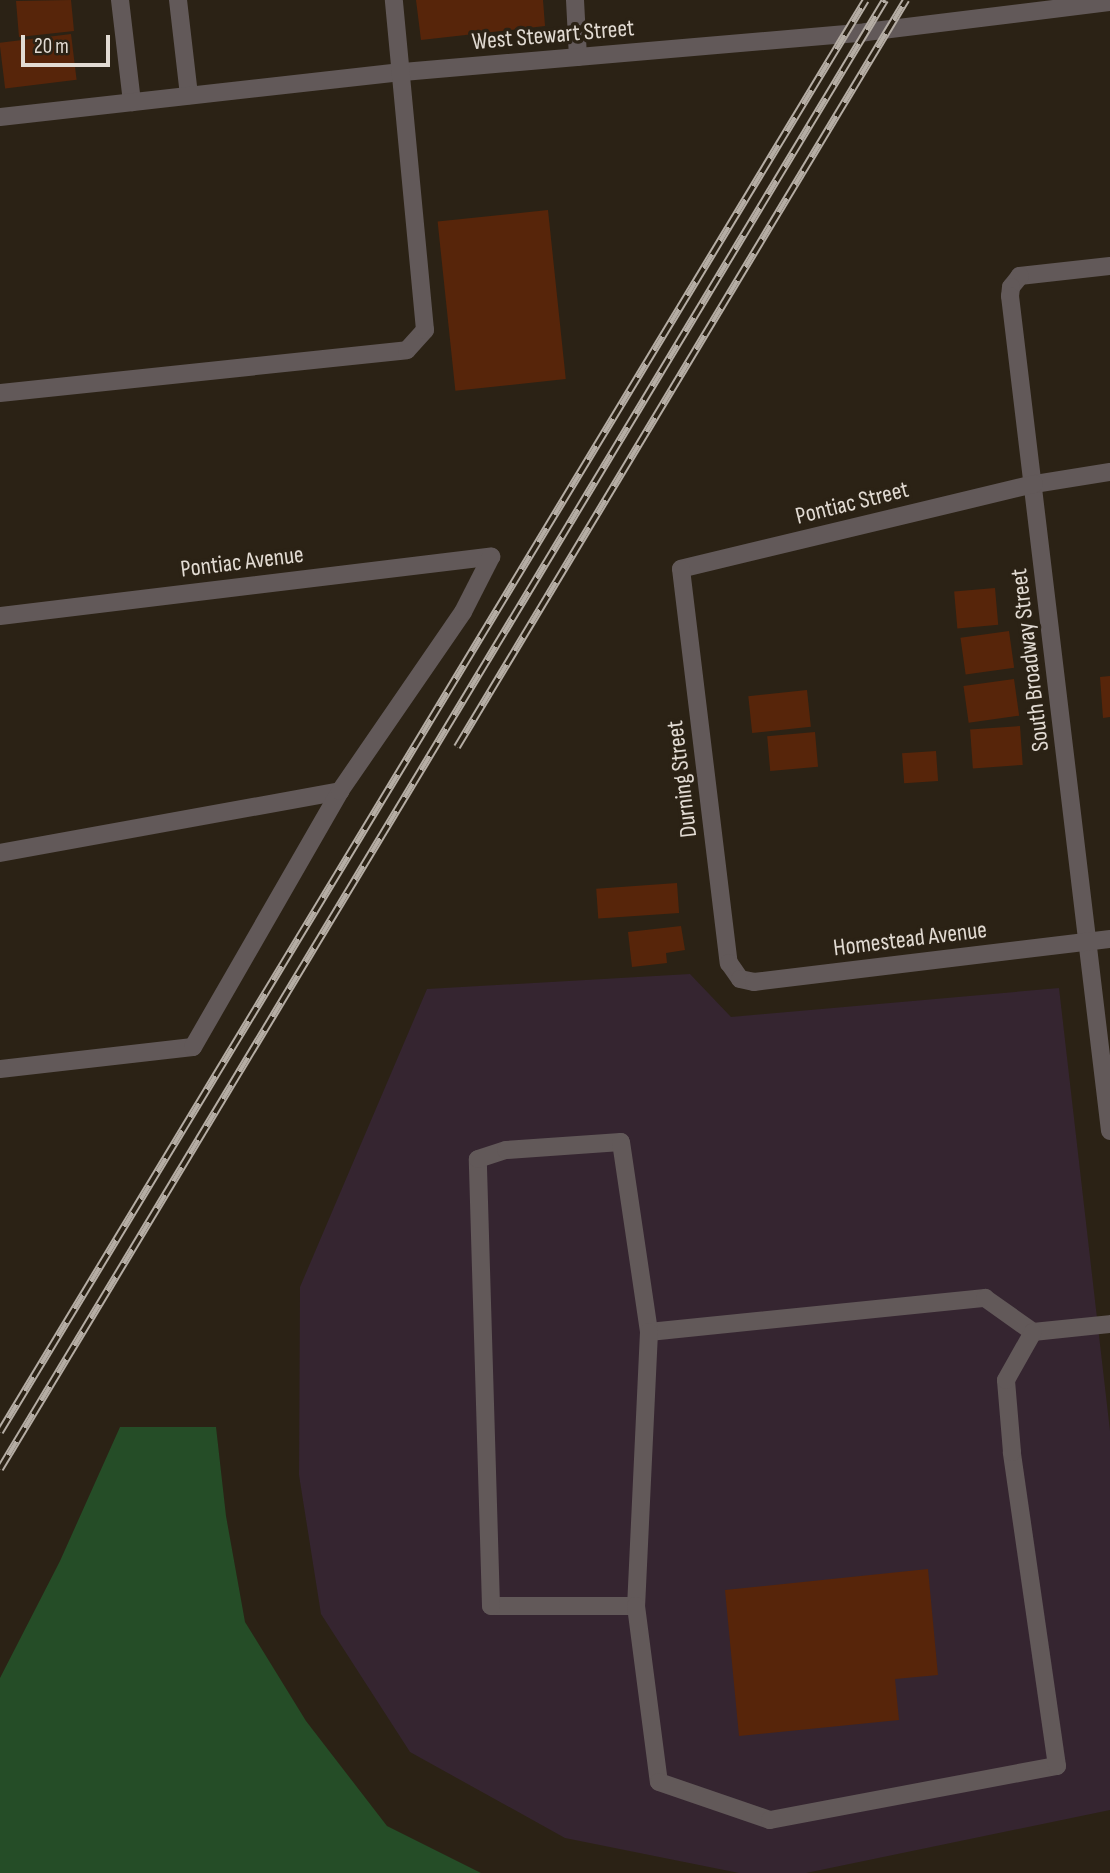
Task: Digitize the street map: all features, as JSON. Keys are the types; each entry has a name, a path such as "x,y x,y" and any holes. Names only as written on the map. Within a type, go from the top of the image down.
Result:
{"street":[{"path":"120,0 132,102"},
{"path":"178,0 189,95"},
{"path":"0,393 407,350 425,330 394,0"},
{"path":"575,0 578,57"},
{"name":"West Stewart Street","path":"0,117 402,72 866,32 1110,2"},
{"name":"South Broadway Street","path":"1110,266 1020,276 1011,287 1010,296 1110,1131"},
{"name":"Pontiac Street","path":"681,569 1034,484 1110,472"},
{"name":"Pontiac Avenue","path":"0,616 491,557 463,612 340,791"},
{"name":"Durning Street","path":"681,569 729,963 740,978"},
{"path":"0,853 340,791"},
{"path":"0,1069 193,1047 340,791"},
{"name":"Homestead Avenue","path":"740,978 754,982 1110,939"},
{"path":"636,1605 491,1606 478,1159 506,1150 621,1142 649,1332 636,1605 659,1782 770,1820 1057,1766 1012,1452 1006,1380 1033,1332"},
{"path":"649,1332 985,1298 1033,1332 1110,1324"}],"shaded area":[{"path":"690,974 731,1017 1059,988 1110,1431 1110,1810 806,1873 739,1873 565,1838 410,1752 321,1614 299,1475 300,1287 427,989"}],"green space":[{"path":"120,1427 216,1427 226,1516 245,1622 306,1721 387,1826 481,1873 0,1873 0,1678 60,1561"}],"building":[{"path":"71,0 74,31 19,37 16,1"},
{"path":"416,0 543,0 545,26 421,40"},
{"path":"71,34 77,80 5,88 0,43"},
{"path":"548,210 566,379 455,391 438,222"},
{"path":"995,588 998,625 957,628 954,592"},
{"path":"1009,631 1014,668 966,674 960,638"},
{"path":"1110,676 1110,717 1103,718 1100,677"},
{"path":"1014,679 1019,716 969,723 963,686"},
{"path":"807,690 811,727 752,733 748,696"},
{"path":"1020,726 1023,765 973,768 970,729"},
{"path":"815,732 818,767 770,771 767,736"},
{"path":"936,751 938,781 904,783 902,753"},
{"path":"677,883 679,913 598,919 596,889"},
{"path":"681,926 685,950 666,953 667,963 632,967 628,932"},
{"path":"928,1569 938,1675 895,1679 899,1720 739,1736 725,1590"}],"railway":[{"path":"0,1432 866,0"},
{"path":"0,1469 885,0"},
{"path":"457,747 906,0"}]}
